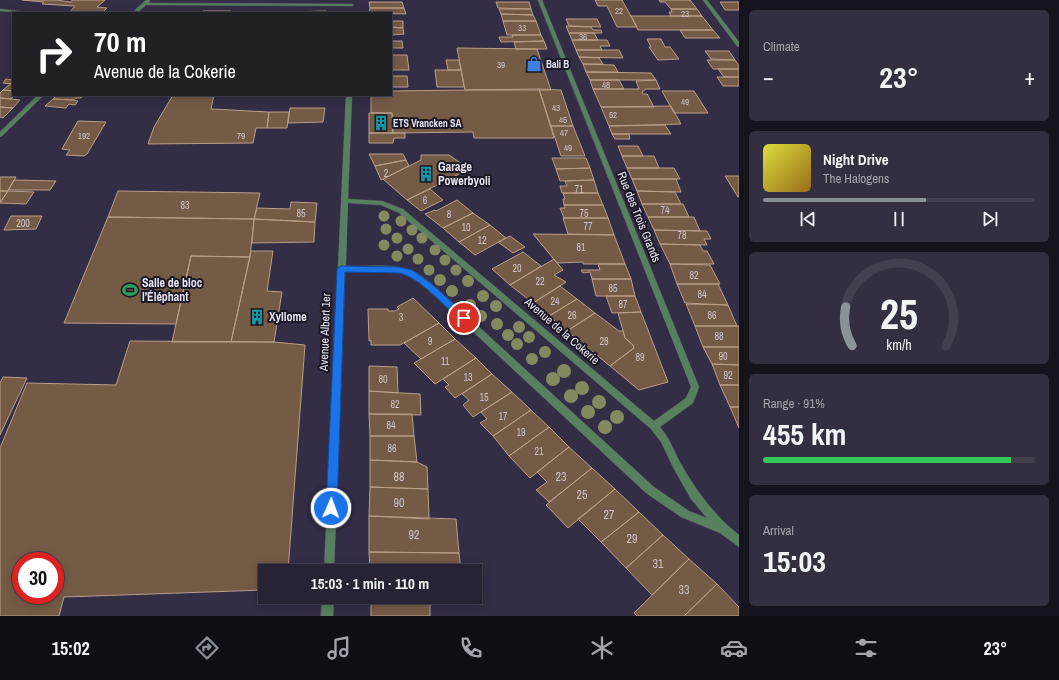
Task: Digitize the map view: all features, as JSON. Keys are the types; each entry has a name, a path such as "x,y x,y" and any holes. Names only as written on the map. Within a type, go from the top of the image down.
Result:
{"street":[{"name":"Rue des Trois Grands","path":"540,0 695,387 690,400 654,426"},
{"path":"705,0 739,45"},
{"path":"135,12 147,2 352,2"},
{"path":"0,10 19,12"},
{"path":"0,135 39,96"},
{"name":"Avenue Albert 1er","path":"329,564 349,96"},
{"name":"Avenue de la Cokerie","path":"345,201 382,203 401,211 654,426 665,439 694,496 724,530 739,542"},
{"name":"Avenue de la Cokerie","path":"341,269 399,270 409,272 429,286 650,490 685,514 724,530"},
{"path":"327,616 328,604"}],"building":[{"path":"22,0 57,0 70,2 73,0 105,0 97,7 107,8 103,12 70,12 75,6 42,4 44,2"},
{"path":"595,0 622,0 637,27 617,27 607,6 598,6"},
{"path":"659,0 690,0 697,9 671,9 665,2 660,2"},
{"path":"369,2 402,2 404,8 370,8"},
{"path":"496,2 529,2 531,9 498,8"},
{"path":"720,2 739,2 739,10 725,10"},
{"path":"370,8 404,8 406,14 392,14 392,12 369,12"},
{"path":"499,9 531,9 533,15 501,14"},
{"path":"671,9 697,9 702,16 671,16 669,12 672,12"},
{"path":"203,11 231,11 230,12"},
{"path":"326,11 328,12 287,12"},
{"path":"501,14 533,15 536,21 503,21"},
{"path":"631,16 702,16 713,30 638,30"},
{"path":"566,19 597,19 601,27 569,26"},
{"path":"392,21 403,21 403,28 392,27"},
{"path":"503,21 536,21 541,35 507,35"},
{"path":"566,26 591,27 593,30 601,30 602,33 569,33"},
{"path":"392,27 403,28 404,34 392,35"},
{"path":"680,30 713,30 720,38 685,38"},
{"path":"569,33 594,33 598,40 572,40"},
{"path":"512,35 541,35 544,41 501,42 499,37 513,37"},
{"path":"647,39 661,39 665,47 670,47 679,59 658,60 649,47 651,47"},
{"path":"572,40 607,40 610,46 600,46 602,50 576,50"},
{"path":"392,41 402,41 403,48 392,48"},
{"path":"544,41 547,49 516,49 514,42"},
{"path":"457,48 537,49 551,90 465,90"},
{"path":"576,50 619,50 623,58 579,57"},
{"path":"705,51 729,51 735,60 711,59"},
{"path":"392,55 407,55 409,70 392,70"},
{"path":"579,57 599,58 603,64 583,64"},
{"path":"446,60 459,60 461,70 448,70"},
{"path":"707,60 735,60 739,66 739,69 713,69"},
{"path":"583,64 614,65 618,72 586,72"},
{"path":"718,69 739,69 739,77 724,77"},
{"path":"435,70 461,70 464,87 437,87"},
{"path":"586,72 651,73 656,80 590,80"},
{"path":"392,76 407,76 408,87 392,87"},
{"path":"717,77 739,77 739,86 723,86"},
{"path":"6,79 12,80 12,84 3,83"},
{"path":"590,80 619,80 624,89 593,89"},
{"path":"656,80 660,89 646,89 642,92 643,94 647,94 654,107 601,107 593,89 639,89 636,81"},
{"path":"10,84 12,84 12,91 3,90"},
{"path":"539,89 554,138 474,138 473,132 393,133 392,113 371,113 371,96 392,96 392,91"},
{"path":"539,89 561,90 573,126 551,126"},
{"path":"3,90 12,91 12,96 14,96 11,99 0,98 0,93"},
{"path":"662,91 694,91 708,113 674,113"},
{"path":"56,96 83,96 73,100 53,99"},
{"path":"172,96 214,96 211,109 269,112 267,128 256,128 253,143 148,144 154,127"},
{"path":"0,98 20,100 13,108 0,107"},
{"path":"53,99 78,101 75,105 69,104 66,108 45,106"},
{"path":"671,106 681,124 609,126 601,107"},
{"path":"0,107 13,108 3,118 0,117"},
{"path":"290,108 325,108 323,122 288,123"},
{"path":"269,112 289,112 287,128 267,128"},
{"name":"ETS Vrancken SA","path":"369,113 392,113 393,133 369,133"},
{"path":"78,121 106,122 87,154 84,156 66,155 70,150 62,149"},
{"path":"665,125 671,134 612,134 609,126"},
{"path":"551,126 573,126 585,156 561,156"},
{"path":"369,133 405,133 405,138 394,138 393,143 369,143"},
{"path":"612,134 629,134 630,139 615,139"},
{"path":"618,146 638,146 643,156 622,156"},
{"path":"369,154 403,154 406,160 375,166"},
{"name":"Garage Powerbyoli","path":"421,155 449,155 469,169 407,200 383,179 421,160"},
{"path":"622,156 654,156 659,168 627,168"},
{"path":"552,158 586,158 590,168 556,169"},
{"path":"406,160 409,166 381,180 375,166"},
{"path":"590,168 594,180 560,181 556,169"},
{"path":"627,168 674,168 680,179 632,179"},
{"path":"725,176 739,176 739,197 738,197"},
{"path":"0,177 16,177 8,191 0,191"},
{"path":"632,179 676,179 681,192 637,191"},
{"path":"14,180 56,181 50,190 8,190"},
{"path":"594,180 598,193 562,193 560,186 567,186 565,181"},
{"path":"430,189 443,200 421,211 407,200"},
{"path":"0,191 8,191 0,202"},
{"path":"8,191 34,192 26,204 0,203"},
{"path":"118,191 260,193 254,219 108,217"},
{"path":"637,191 675,192 681,204 642,204"},
{"path":"563,193 598,193 603,205 564,205 563,199 565,199"},
{"path":"457,200 473,213 443,228 425,214 435,210 436,211"},
{"path":"291,202 317,203 315,222 254,219 257,208 290,209"},
{"path":"642,204 683,204 689,217 648,217"},
{"path":"564,205 603,205 608,218 564,218 560,208 565,208"},
{"path":"473,213 490,225 459,242 443,228"},
{"path":"11,216 42,216 36,229 4,230"},
{"name":"Salle de bloc l'Éléphant","path":"108,217 254,219 250,257 191,256 176,324 64,323"},
{"path":"648,217 694,217 700,231 654,230"},
{"path":"563,218 608,218 614,235 568,234"},
{"path":"254,219 315,222 314,242 252,243"},
{"path":"490,225 506,238 475,255 459,242"},
{"path":"654,230 707,231 711,239 704,239 707,245 660,244"},
{"path":"533,234 614,235 625,264 583,264 583,262 557,263"},
{"path":"510,236 525,247 513,253 498,242"},
{"path":"660,244 700,245 703,251 707,251 714,264 670,264"},
{"name":"Xyllome","path":"251,251 273,251 267,291 282,292 274,342 231,342"},
{"path":"523,252 541,266 510,285 492,269"},
{"path":"191,256 250,257 231,342 172,342"},
{"path":"554,259 563,270 554,275 566,282 533,303 510,285"},
{"path":"598,264 625,264 631,279 592,279 590,272 583,273 581,270 600,270"},
{"path":"670,264 710,265 720,284 677,284"},
{"path":"592,279 631,279 635,296 596,296"},
{"path":"677,284 718,284 728,305 685,303"},
{"path":"560,286 577,299 549,316 533,303"},
{"path":"606,296 635,296 641,312 612,313"},
{"path":"413,298 439,323 400,345 371,345 371,340 369,341 368,309 388,309 388,311 395,311 399,309 397,307"},
{"path":"577,299 595,313 567,331 549,316"},
{"path":"686,304 728,305 737,326 695,326"},
{"path":"641,312 668,382 639,390 610,366 634,348 633,345 625,338 618,313"},
{"path":"595,313 619,331 623,331 625,338 633,345 634,348 610,366 567,331"},
{"path":"439,323 455,339 421,359 404,343"},
{"path":"695,326 739,326 739,347 703,347"},
{"path":"455,339 476,358 435,384 414,363"},
{"path":"130,341 274,342 305,345 289,564 258,564 258,590 64,597 64,552 12,552 12,604 62,604 59,616 0,616 0,448 27,383 116,385"},
{"path":"703,347 739,347 739,365 712,364"},
{"path":"476,358 492,374 455,398 445,387 449,385 443,379"},
{"path":"712,364 739,365 739,385 720,385"},
{"path":"369,366 397,367 398,393 369,391"},
{"path":"492,374 512,392 473,417 463,405 469,400 462,394"},
{"path":"3,377 27,378 0,435 0,383"},
{"path":"720,385 739,385 739,407 730,407"},
{"path":"369,391 420,394 421,415 369,414"},
{"path":"512,392 531,410 493,436 480,423 487,419 481,412"},
{"path":"730,407 739,407 739,428"},
{"path":"531,410 549,427 509,456 493,436"},
{"path":"369,414 412,414 414,436 370,436"},
{"path":"549,427 569,447 530,478 509,456"},
{"path":"370,436 414,436 417,462 370,460"},
{"path":"569,447 592,468 549,502 536,490 547,482 537,472"},
{"path":"370,460 417,462 427,467 428,489 370,487"},
{"path":"592,468 615,489 568,528 546,505"},
{"path":"370,487 428,489 429,519 369,516"},
{"path":"615,489 639,512 601,542 578,519"},
{"path":"639,512 663,535 626,568 601,542"},
{"path":"369,516 456,519 459,553 369,552"},
{"path":"663,535 689,559 652,595 626,568"},
{"path":"369,552 459,553 460,564 370,564"},
{"path":"689,559 717,584 684,616 637,616 634,613"},
{"path":"717,584 739,607 739,616 684,616"},
{"path":"371,604 434,604 430,605 430,616 371,616"}],"place":[{"name":"Bali B","path":"534,64"},
{"name":"ETS Vrancken SA","path":"381,123"},
{"name":"Garage Powerbyoli","path":"426,174"},
{"name":"Salle de bloc l'Éléphant","path":"130,290"},
{"name":"Xyllome","path":"257,317"}],"route":[{"path":"331,508 341,269 399,270 409,272 429,286 464,318"}]}
